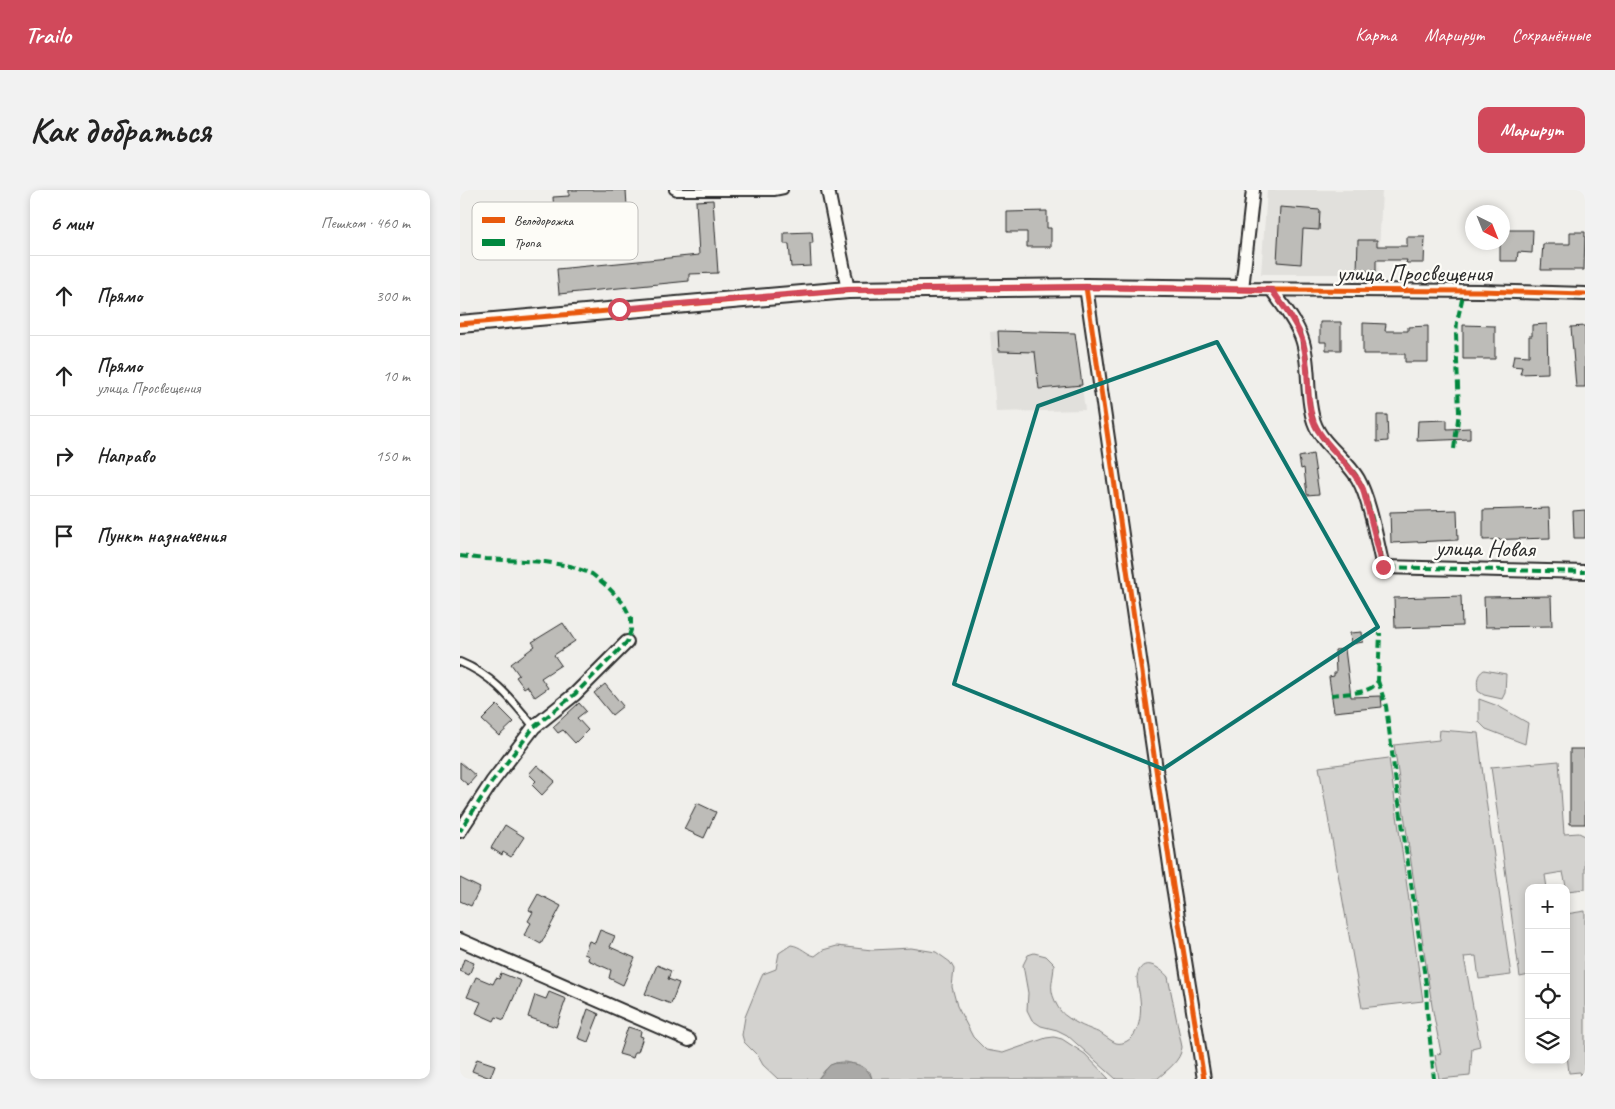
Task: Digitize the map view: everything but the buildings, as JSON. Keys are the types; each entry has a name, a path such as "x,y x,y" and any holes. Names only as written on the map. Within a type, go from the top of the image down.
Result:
{"street":[{"path":"828,190 848,290"},
{"path":"460,324 848,290 1086,287 1242,289 1253,190"},
{"path":"1086,287 1171,876 1204,1079"},
{"name":"улица Просвещения","path":"1242,289 1585,294"},
{"name":"улица Новая","path":"1272,290 1302,339 1307,363 1312,415 1315,424 1320,434 1352,470 1363,489 1383,567 1585,572"},
{"path":"460,831 492,782 534,727 575,694 626,642"},
{"path":"460,940 689,1040"}],"lane":[{"path":"673,190 677,192 774,192 784,190"},
{"path":"460,662 479,670 495,682 534,727"}],"highlighted area":[{"path":"1217,342 1378,627 1163,769 954,684 1038,406"}],"shaded area":[{"path":"1267,190 1382,190 1378,274 1261,274"},
{"path":"990,332 1075,333 1085,410 996,412"},
{"path":"1484,670 1506,674 1505,693 1502,699 1484,695 1478,691 1478,676"},
{"path":"1479,699 1498,706 1528,723 1525,744 1486,729 1479,722"},
{"path":"1440,730 1478,733 1511,975 1479,979 1476,956 1464,957 1480,1046 1472,1048 1470,1076 1439,1079 1435,1055 1441,1053 1432,1006 1394,745 1439,740"},
{"path":"1389,758 1423,1001 1362,1008 1319,767"},
{"path":"1559,761 1564,834 1579,833 1585,836 1585,889 1570,891 1570,884 1566,884 1563,872 1545,875 1546,884 1525,884 1525,976 1520,977 1491,767"},
{"path":"1585,911 1585,1079 1582,1079 1580,1072 1569,1073 1568,1064 1570,1064 1570,913"},
{"path":"791,945 815,956 823,950 837,946 872,950 911,948 936,952 950,962 954,969 952,987 957,1006 973,1037 986,1050 1003,1053 1054,1037 1062,1039 1085,1054 1109,1079 872,1079 870,1072 855,1064 841,1062 829,1066 818,1079 778,1079 763,1065 758,1056 744,1042 742,1035 745,1017 763,974 776,969 779,953"},
{"path":"1034,953 1046,956 1054,964 1052,991 1062,1013 1082,1026 1100,1033 1117,1043 1125,1042 1132,1037 1138,1026 1140,998 1137,977 1139,970 1142,966 1146,965 1156,967 1168,977 1182,1047 1179,1057 1157,1079 1116,1079 1067,1035 1041,1026 1032,1020 1027,1010 1028,993 1023,965 1028,955"},
{"path":"836,1063 862,1066 872,1079 818,1079 830,1065"}],"marked path":[{"path":"1272,290 1293,320 1302,339 1305,349 1311,412 1314,422 1328,445 1347,464 1358,479 1373,522 1383,567 1585,572"},
{"path":"1454,449 1459,412 1456,334 1464,291"},
{"path":"460,556 545,562 570,566 592,574 608,587 623,603 631,618 631,630 627,642 575,694 534,727 492,782 460,831"},
{"path":"1331,695 1363,691 1374,686 1378,681 1380,633"},
{"path":"1378,681 1386,706 1426,984 1434,1079"}],"cycle path":[{"path":"1086,287 1173,886 1204,1079"},
{"path":"460,324 848,290 1086,287 1480,291 1585,294"}],"route":[{"path":"619,309 848,290 1086,287 1272,290 1302,339 1307,363 1312,415 1315,424 1320,434 1352,470 1363,489 1383,567"}]}
